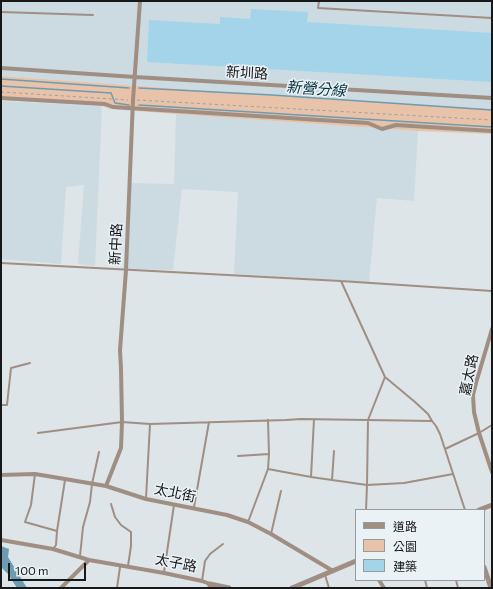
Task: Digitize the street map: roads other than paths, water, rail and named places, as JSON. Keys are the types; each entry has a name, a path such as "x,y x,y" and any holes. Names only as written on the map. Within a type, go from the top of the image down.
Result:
{"street":[{"name":"新中路","path":"106,486 121,448 122,422 120,350 126,270 133,100 140,1"},
{"name":"新圳路","path":"1,68 492,98"},
{"path":"1,98 105,104 113,107 368,123 382,129 396,125 492,131"},
{"name":"嘉太路","path":"492,329 476,383 474,395 474,412 479,433 492,472"},
{"name":"太北街","path":"1,475 35,474 106,486 146,498 227,515 248,522 271,534 333,571"},
{"path":"482,509 492,506"},
{"name":"太子路","path":"1,540 53,549 89,560 202,581 210,586 230,588"},
{"path":"61,588 89,560"},
{"path":"292,588 355,561"},
{"path":"485,570 491,588"}],"lane":[{"path":"319,1 318,8 492,18"},
{"path":"1,12 93,15"},
{"path":"1,263 341,281 492,291"},
{"path":"341,281 385,377 428,414 436,426 465,509"},
{"path":"1,405 6,405 11,368 30,363"},
{"path":"366,509 368,485 368,420 385,377"},
{"path":"38,433 122,422 150,424 301,419 432,421"},
{"path":"311,477 314,419"},
{"path":"248,522 268,469 268,420"},
{"path":"194,509 209,422"},
{"path":"146,498 150,424"},
{"path":"445,449 479,433 492,425"},
{"path":"80,557 82,527 90,502 92,484 99,452"},
{"path":"332,480 334,452"},
{"path":"238,456 269,454"},
{"path":"268,469 368,485 404,482 453,474"},
{"path":"35,474 31,505 25,522 57,531"},
{"path":"53,549 56,545 65,479"},
{"path":"271,534 281,490"},
{"path":"112,504 115,517 131,532 128,567"},
{"path":"164,573 175,504"},
{"path":"202,581 205,561 210,554 223,544"},
{"path":"117,588 120,565"},
{"path":"325,575 329,588"}],"water":[{"path":"1,546 9,549 8,557 27,588 17,588 8,574 1,567"}],"waterway":[{"name":"新營分線","path":"1,79 129,88"},
{"path":"1,86 111,93 115,103 129,105"},
{"name":"新營分線","path":"139,88 272,95 492,110"},
{"path":"139,105 492,127"}]}
